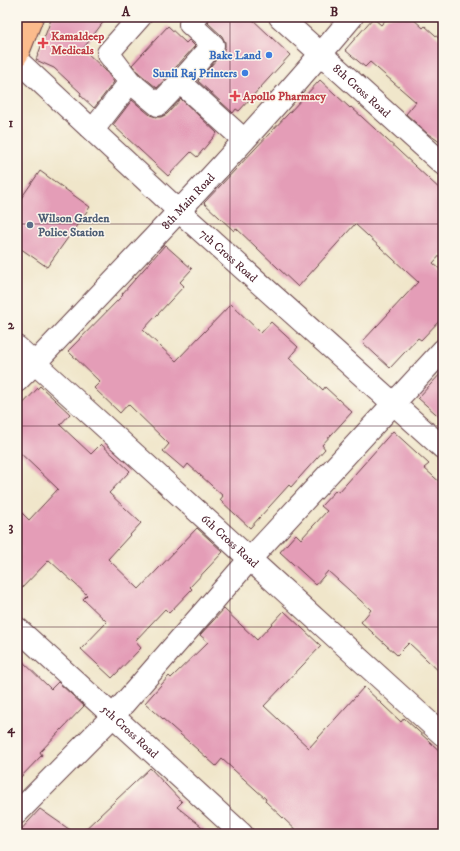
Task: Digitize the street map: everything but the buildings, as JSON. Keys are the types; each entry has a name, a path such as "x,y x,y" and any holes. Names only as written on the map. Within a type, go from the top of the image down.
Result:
{"main road":[{"path":"17,55 32,17"}],"street":[{"path":"140,17 108,53 130,82 158,105 213,45 190,19"},
{"name":"8th Cross Road","path":"280,17 443,164"},
{"name":"8th Main Road","path":"17,381 180,212 321,55 352,17"},
{"name":"7th Cross Road","path":"17,60 180,212 443,448"},
{"path":"93,130 130,82"},
{"path":"180,82 244,140"},
{"name":"6th Cross Road","path":"17,346 443,735"},
{"path":"17,813 113,716 250,559 443,350"},
{"name":"5th Cross Road","path":"17,628 242,834"}],"place":[{"name":"Kamaldeep Medicals","path":"43,43"},
{"name":"Bake Land","path":"269,55"},
{"name":"Sunil Raj Printers","path":"245,73"},
{"name":"Apollo Pharmacy","path":"235,96"},
{"name":"Wilson Garden Police Station","path":"30,225"}]}
